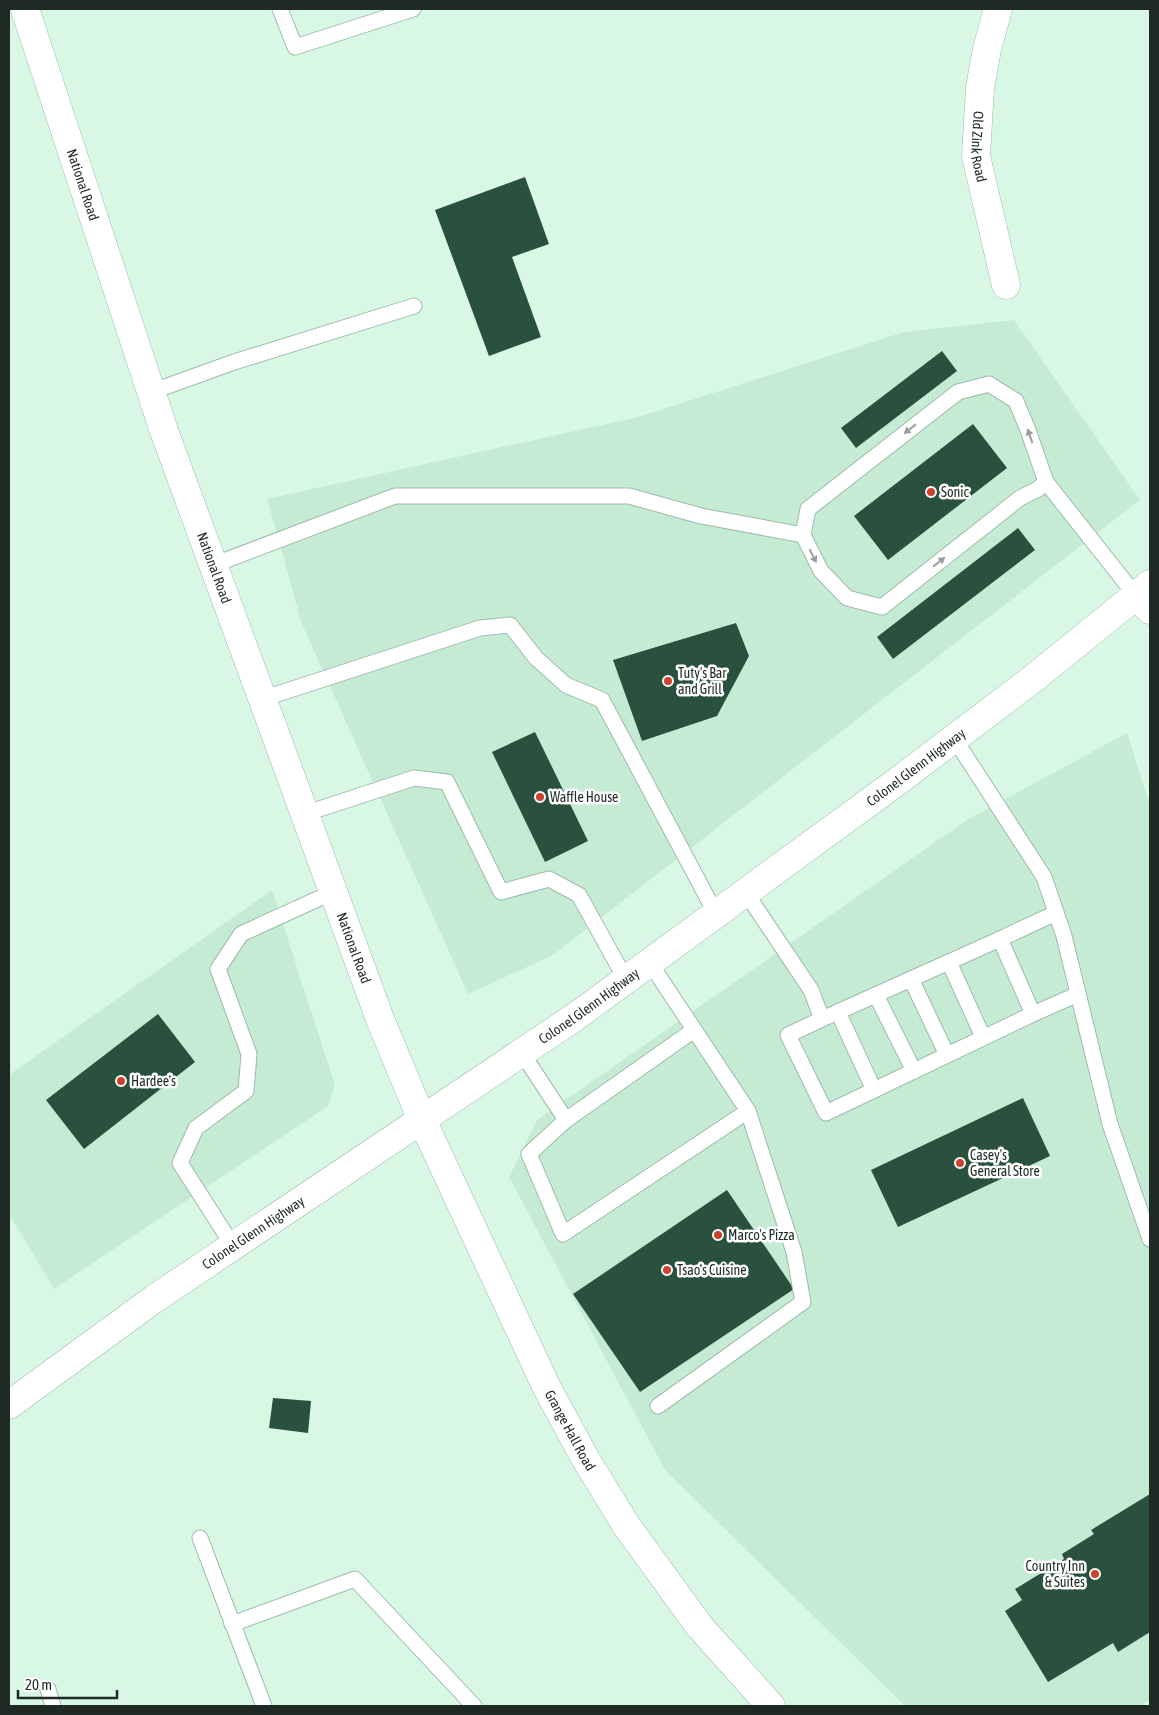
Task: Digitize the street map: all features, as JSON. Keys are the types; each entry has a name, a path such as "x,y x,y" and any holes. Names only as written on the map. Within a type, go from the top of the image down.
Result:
{"main road":[{"name":"National Road","path":"25,9 164,431 380,1019 422,1120"},
{"name":"Old Zink Road","path":"998,9 987,49 980,88 976,156 1006,285"},
{"name":"Colonel Glenn Highway","path":"9,1405 154,1299 575,1017 746,893 1145,596"},
{"name":"Grange Hall Road","path":"422,1120 547,1388 585,1458 626,1525 700,1627 771,1706"}],"lane":[{"path":"280,9 296,48 413,9"},
{"path":"151,392 234,362 414,306"},
{"path":"1046,482 1038,489 1020,498 882,607 847,598 821,571 802,535 808,509 958,392 989,384 1016,401 1046,482 1145,596"},
{"path":"213,565 395,496 629,496 701,516 802,535"},
{"path":"262,698 480,628 510,625 536,658 566,685 602,700 716,914"},
{"path":"954,738 1044,877 1064,936 1110,1124 1150,1239"},
{"path":"304,814 414,778 447,782 501,892 549,878 579,894 626,980"},
{"path":"233,1246 180,1163 196,1128 246,1091 248,1054 218,970 241,934 333,892"},
{"path":"746,893 811,990 822,1019"},
{"path":"1056,913 788,1035 826,1113 1078,994"},
{"path":"1000,939 1034,1014"},
{"path":"949,962 984,1037"},
{"path":"650,963 748,1111 794,1252 803,1302 658,1406"},
{"path":"910,979 947,1055"},
{"path":"876,995 914,1071"},
{"path":"838,1012 874,1090"},
{"path":"694,1030 566,1120 529,1154 563,1234 748,1111"},
{"path":"522,1053 566,1120"},
{"path":"200,1538 264,1706"},
{"path":"232,1624 355,1578 474,1706"},
{"path":"48,1689 53,1706"}],"shaded area":[{"path":"1014,320 1140,500 553,955 468,994 302,624 267,499 638,417 904,332"},
{"path":"1127,733 1150,805 1150,1700 1140,1706 905,1706 665,1470 509,1177 537,1120 967,820"},
{"path":"272,890 335,1085 328,1106 54,1289 9,1214 9,1075"}],"building":[{"path":"525,177 549,244 512,257 541,337 489,356 435,210"},
{"path":"942,351 957,371 856,448 841,428"},
{"name":"Sonic","path":"973,424 1007,468 888,560 854,516"},
{"path":"1018,528 1035,550 893,659 877,637"},
{"path":"736,623 749,656 717,716 642,741 613,660"},
{"name":"Waffle House","path":"535,732 588,841 545,862 492,752"},
{"name":"Hardee's","path":"158,1014 195,1062 84,1149 46,1100"},
{"name":"Casey's General Store","path":"1023,1098 1050,1156 898,1227 871,1170"},
{"path":"727,1190 794,1289 640,1392 573,1294"},
{"path":"273,1398 311,1401 308,1433 269,1428"},
{"name":"Country Inn & Suites","path":"1150,1494 1150,1632 1118,1652 1113,1643 1048,1682 1005,1611 1022,1600 1015,1589 1064,1559 1062,1554 1094,1534 1091,1530"}],"place":[{"name":"Sonic","path":"931,492"},
{"name":"Tuty's Bar and Grill","path":"668,681"},
{"name":"Waffle House","path":"540,797"},
{"name":"Hardee's","path":"121,1081"},
{"name":"Casey's General Store","path":"960,1163"},
{"name":"Marco's Pizza","path":"718,1235"},
{"name":"Tsao's Cuisine","path":"667,1270"},
{"name":"Country Inn & Suites","path":"1095,1574"}]}
